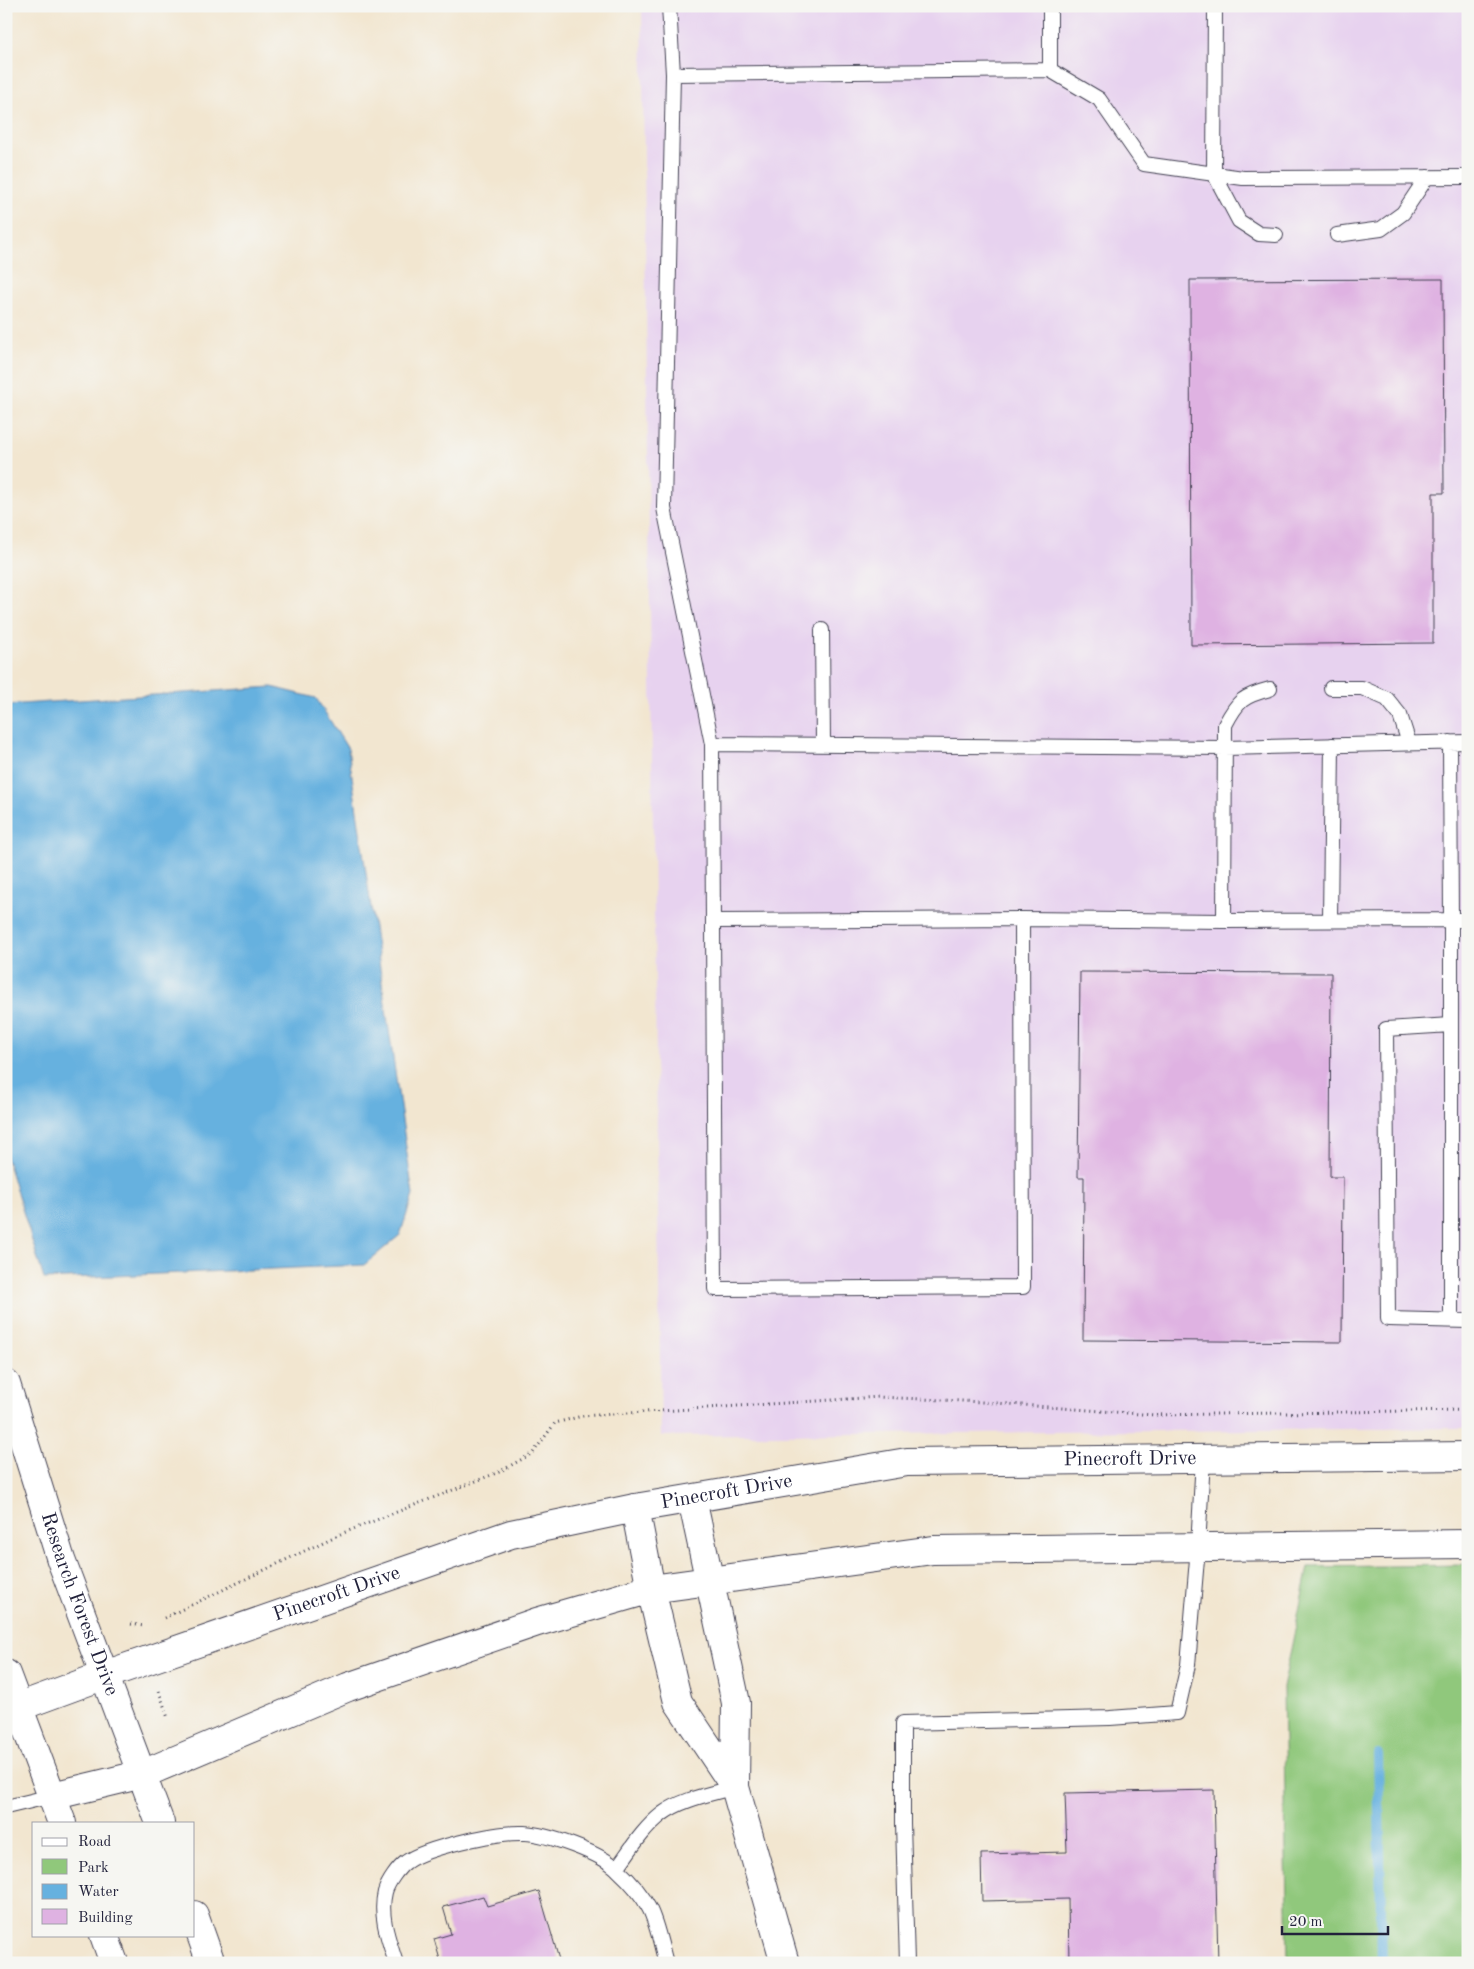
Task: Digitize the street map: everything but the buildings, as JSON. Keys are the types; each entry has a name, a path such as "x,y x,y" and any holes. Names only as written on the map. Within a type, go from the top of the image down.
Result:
{"street":[{"name":"Research Forest Drive","path":"6,1384 61,1560 160,1822"},
{"name":"Pinecroft Drive","path":"12,1711 105,1675 512,1534 635,1508 907,1462 1468,1456"},
{"path":"692,1499 736,1703 735,1787 785,1963"},
{"path":"635,1508 678,1702 735,1787"},
{"path":"52,1796 143,1774 348,1687 537,1622 652,1589 933,1550 1468,1544"},
{"path":"6,1674 12,1711 52,1796 62,1822"},
{"path":"195,1918 211,1963"},
{"path":"104,1936 114,1963"}],"lane":[{"path":"669,6 673,74 664,508 712,744 715,1289 1023,1287 1022,919"},
{"path":"1050,6 1050,70"},
{"path":"1215,6 1214,174 1239,221 1259,234 1276,235"},
{"path":"673,74 1050,70 1099,99 1144,164 1244,178 1468,177"},
{"path":"1337,235 1381,229 1403,212 1427,177"},
{"path":"822,630 823,744"},
{"path":"1331,688 1362,688 1387,699 1400,715 1409,743"},
{"path":"1224,921 1225,725 1235,706 1250,694 1270,689"},
{"path":"1450,742 1451,1320"},
{"path":"712,744 1225,748 1468,742"},
{"path":"1330,920 1332,745"},
{"path":"713,921 1022,919 1224,921 1468,920"},
{"path":"1451,1025 1386,1029 1388,1319 1468,1321"},
{"path":"907,1963 903,1823 903,1723 1110,1718 1177,1713 1188,1665 1198,1547 1202,1459"},
{"path":"617,1868 643,1832 663,1814 685,1802 735,1787"},
{"path":"6,1807 52,1796"},
{"path":"396,1963 383,1914 385,1892 394,1874 414,1857 466,1840 523,1832 542,1835 568,1844 595,1855 617,1868 649,1908 666,1963"}],"path":[{"path":"159,1691 168,1718"}],"shaded area":[{"path":"642,6 1468,6 1468,1428 661,1436"}],"green space":[{"path":"1468,1565 1468,1963 1288,1963 1283,1688 1308,1567"}],"water":[{"path":"272,687 316,698 348,749 413,1195 400,1235 364,1265 44,1279 6,1157 6,705"}],"waterway":[{"path":"1378,1754 1382,1963"}]}
